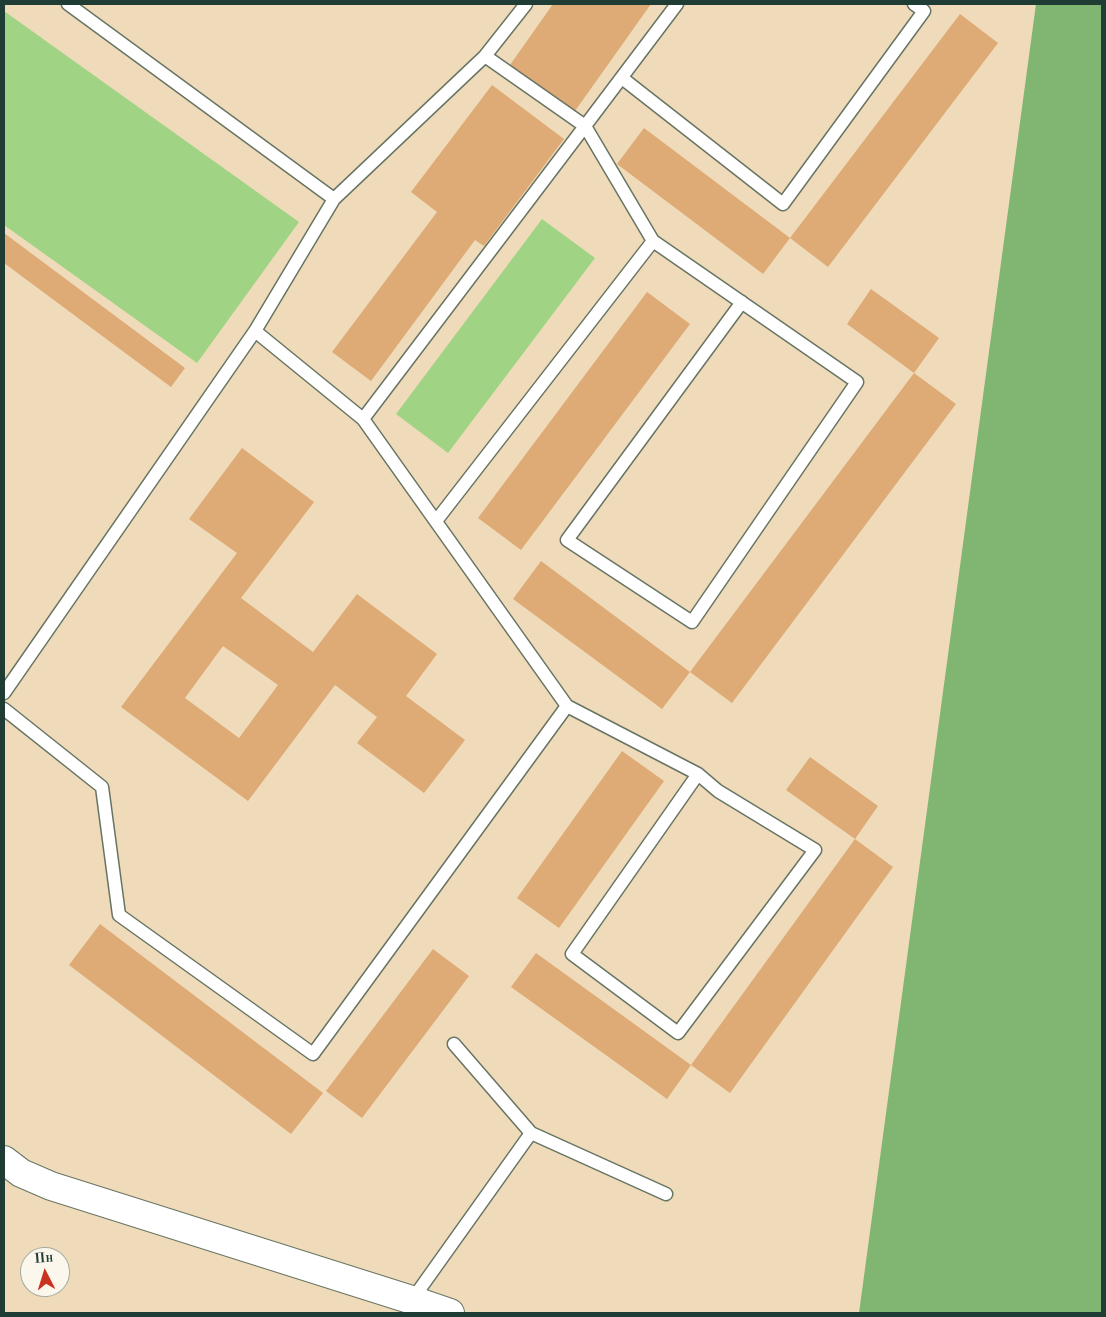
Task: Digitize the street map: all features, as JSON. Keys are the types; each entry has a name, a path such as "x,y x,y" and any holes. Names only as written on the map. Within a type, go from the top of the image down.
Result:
{"street":[{"path":"4,1160 21,1173 51,1186 450,1313"}],"lane":[{"path":"68,4 334,199"},
{"path":"4,694 255,331 334,199 485,56 526,4"},
{"path":"363,419 677,4"},
{"path":"622,78 783,204 924,11 914,4"},
{"path":"485,56 585,126 653,241 742,302 858,382 692,622 567,540 742,302"},
{"path":"436,521 653,241"},
{"path":"255,331 363,419 567,706 698,774 718,792 815,850 678,1033 572,954 698,774"},
{"path":"4,709 102,786 119,915 313,1054 567,706"},
{"path":"454,1044 531,1133 666,1194"},
{"path":"412,1300 531,1133"}],"green space":[{"path":"1036,4 1102,4 1102,1313 859,1313"},
{"path":"4,11 299,222 197,363 4,225"},
{"path":"542,219 595,258 448,453 396,414"}],"building":[{"path":"553,4 651,4 575,111 510,65"},
{"path":"960,14 998,43 828,267 790,238"},
{"path":"492,85 564,139 484,246 475,240 371,381 332,352 437,212 411,192"},
{"path":"644,128 790,238 763,274 617,164"},
{"path":"4,233 185,368 171,387 4,263"},
{"path":"871,289 939,338 914,373 847,324"},
{"path":"647,292 690,324 521,550 478,518"},
{"path":"914,373 956,404 732,703 690,672"},
{"path":"242,448 314,502 241,598 313,652 357,594 437,654 406,696 465,740 424,793 357,743 377,717 335,685 248,801 121,707 237,553 189,519","holes":["223,646 278,685 239,738 185,698"]},
{"path":"541,561 690,672 662,709 513,599"},
{"path":"622,751 664,781 559,928 517,898"},
{"path":"810,757 878,806 855,839 786,790"},
{"path":"855,839 893,867 730,1093 691,1065"},
{"path":"100,924 323,1093 291,1134 69,965"},
{"path":"433,949 469,976 362,1118 326,1091"},
{"path":"536,953 691,1065 667,1099 511,987"}]}
